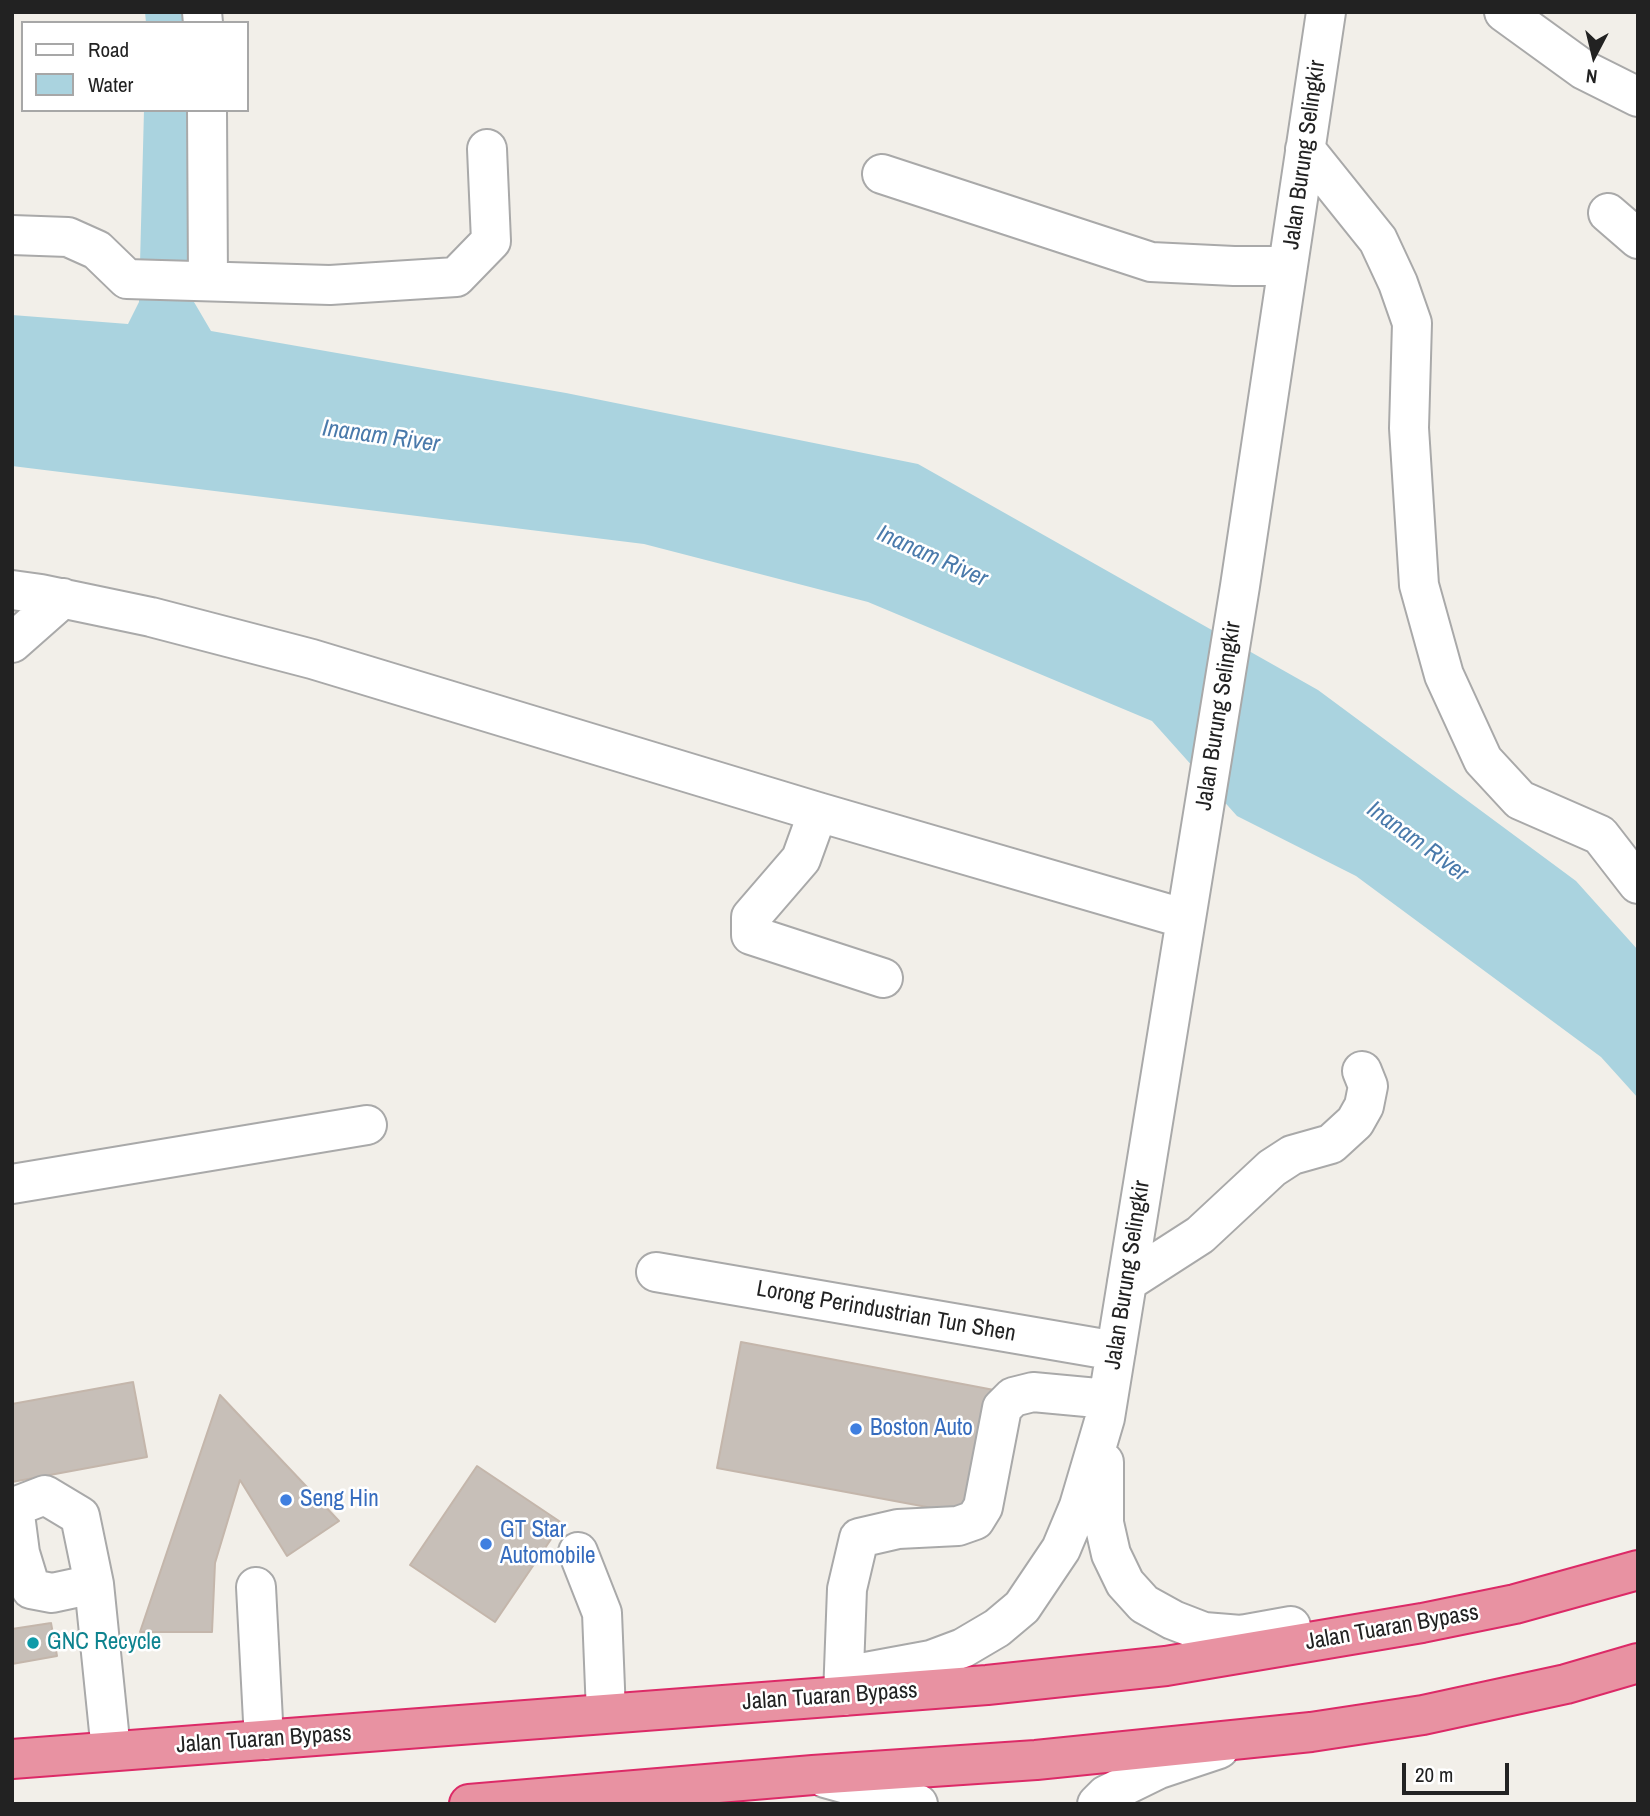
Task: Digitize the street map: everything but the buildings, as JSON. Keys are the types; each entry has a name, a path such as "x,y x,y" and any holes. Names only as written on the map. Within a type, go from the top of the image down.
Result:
{"highway":[{"name":"Jalan Tuaran Bypass","path":"22,1757 987,1685 1166,1666 1415,1625 1516,1604 1638,1570"},
{"path":"469,1804 813,1775 1036,1760 1311,1732 1423,1715 1566,1684 1638,1663"}],"street":[{"name":"Jalan Burung Selingkir","path":"1106,1409 1240,586 1326,12"},
{"path":"1504,12 1584,70 1638,97"},
{"path":"207,112 208,281"},
{"path":"12,234 68,237 97,250 127,279 330,285 456,277 491,241 486,149"},
{"path":"1305,149 1378,240 1398,283 1412,323 1409,428 1419,586 1444,675 1483,760 1520,800 1600,835 1638,884"},
{"path":"882,174 1151,262 1234,267 1288,265"},
{"path":"1608,213 1638,240"},
{"path":"12,590 151,617 312,659 818,812 1186,919"},
{"path":"12,643 63,598"},
{"path":"818,812 800,859 751,917 751,935 883,978"},
{"path":"1127,1282 1200,1235 1272,1168 1292,1155 1331,1144 1355,1122 1364,1106 1368,1086 1362,1071"},
{"path":"12,1184 367,1125"},
{"name":"Lorong Perindustrian Tun Shen","path":"656,1272 1116,1352"},
{"path":"843,1696 847,1589 859,1538 898,1529 958,1526 975,1520 983,1507 1002,1408 1013,1397 1033,1392 1106,1409"},
{"path":"1106,1409 1104,1523 1111,1555 1125,1583 1144,1604 1173,1620 1204,1632 1241,1635 1364,1614 1415,1625"},
{"path":"843,1696 866,1672 931,1660 963,1648 997,1628 1022,1607 1061,1549 1079,1506 1106,1409"},
{"path":"578,1552 601,1614 606,1713"},
{"path":"94,1584 111,1751"},
{"path":"256,1587 264,1740"},
{"path":"1097,1804 1106,1795 1159,1769 1251,1739"},
{"path":"813,1775 918,1804"}],"water":[{"path":"145,12 189,12 190,21 146,21"},
{"name":"Inanam River","path":"144,112 191,112 194,302 211,331 566,393 918,464 1318,690 1576,881 1638,950 1638,1098 1601,1057 1356,876 1237,816 1152,721 868,602 644,544 12,466 12,315 128,324 139,302"}],"place":[{"name":"Boston Auto","path":"856,1429"},
{"name":"Seng Hin","path":"286,1500"},
{"name":"GT Star Automobile","path":"486,1544"},
{"name":"GNC Recycle","path":"33,1643"}]}
